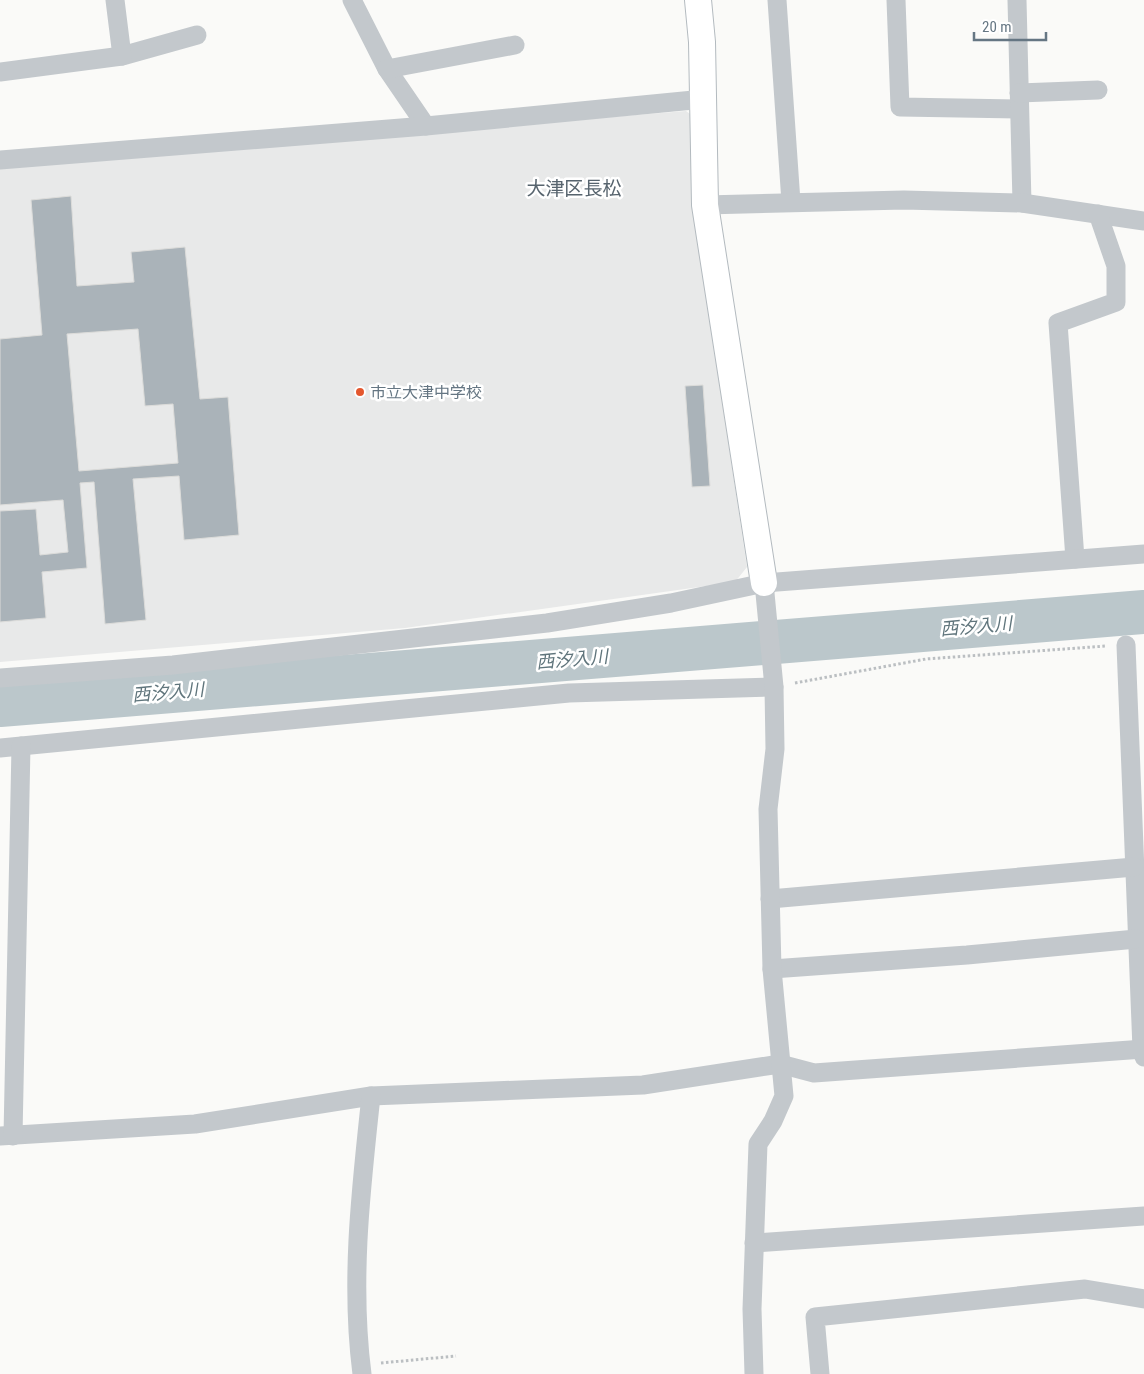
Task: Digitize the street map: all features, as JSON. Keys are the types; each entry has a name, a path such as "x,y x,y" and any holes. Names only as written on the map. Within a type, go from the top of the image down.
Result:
{"street":[{"path":"116,0 122,56"},
{"path":"352,0 387,69 426,126"},
{"path":"698,0 704,99 705,205 764,583 774,687 775,750 768,809 770,899 772,969 784,1096 773,1121 758,1144 752,1309 754,1374"},
{"path":"777,0 791,202"},
{"path":"896,0 900,107 1019,101 1098,90"},
{"path":"1016,0 1022,204"},
{"path":"0,72 122,56 197,35"},
{"path":"387,69 515,45"},
{"path":"0,160 426,126 704,99"},
{"path":"705,205 904,200 1022,204 1144,221"},
{"path":"1076,559 1058,323 1116,302 1116,266 1098,214"},
{"path":"0,678 183,664 547,623 671,603 764,583 1144,554"},
{"path":"21,746 6,1136 195,1124 371,1096 643,1085 780,1064 814,1073 1143,1052 1136,939 1126,645"},
{"path":"0,748 569,693 774,687"},
{"path":"770,899 1134,867"},
{"path":"772,969 967,955 1136,939"},
{"path":"361,1369 358,1340 358,1221 371,1096"},
{"path":"754,1243 1144,1216"},
{"path":"820,1374 815,1317 1085,1289 1144,1299"}],"path":[{"path":"774,687 926,659 1126,645"},
{"path":"361,1369 456,1356"}],"shaded area":[{"name":"市立大津中学校","path":"686,111 690,114 694,216 747,567 735,582 405,628 0,662 0,166"}],"building":[{"path":"71,196 77,286 134,282 131,252 185,247 200,399 228,397 239,535 184,540 179,476 133,479 146,620 105,624 94,482 80,483 87,568 42,572 46,618 0,622 0,511 36,509 40,555 68,552 63,500 0,505 0,339 42,335 31,200","holes":["138,329 145,406 173,404 178,463 79,471 67,334"]},
{"path":"703,385 710,486 692,487 685,386"}],"waterway":[{"name":"西汐入川","path":"0,705 1144,612"}],"place":[{"name":"市立大津中学校","path":"360,392"}],"district":[{"name":"大津区長松","path":"574,188"}]}
